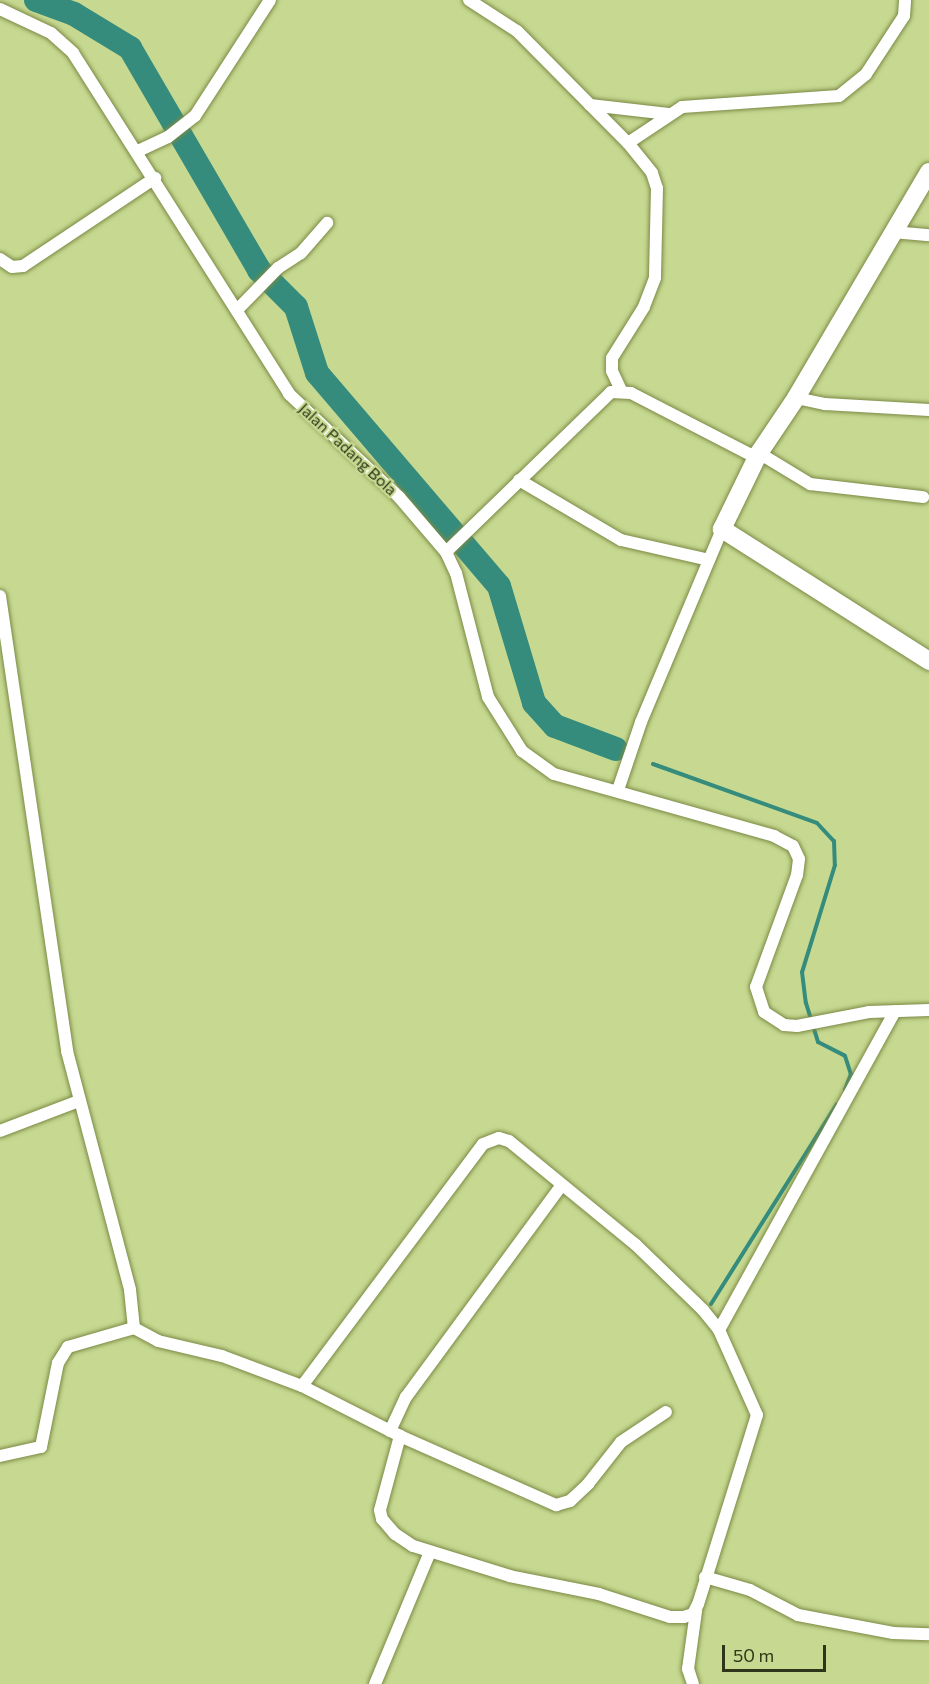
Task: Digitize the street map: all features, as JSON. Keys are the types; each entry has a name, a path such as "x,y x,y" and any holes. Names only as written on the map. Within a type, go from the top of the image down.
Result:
{"street":[{"path":"138,151 182,128 210,95 270,0"},
{"path":"469,0 518,31 628,142 655,180 656,259 650,294 612,358 612,371 621,390 758,455 810,484 923,497"},
{"path":"628,142 668,114 693,105 839,96 866,74 904,16 905,0"},
{"name":"Jalan Padang Bola","path":"0,9 63,40 138,151 289,394 406,504 446,552 456,573 488,697 522,751 541,766 774,836 793,846 799,859 797,875 759,975 756,995 764,1012 773,1020 797,1026 895,1011"},
{"path":"589,105 668,114"},
{"path":"618,790 641,722 722,529 758,455 796,398 929,172"},
{"path":"0,259 12,267 23,266 155,178"},
{"path":"237,310 278,268 301,253 327,223"},
{"path":"893,232 929,235"},
{"path":"446,552 604,397 621,390"},
{"path":"796,398 825,404 929,410"},
{"path":"519,480 621,540 709,560"},
{"path":"722,529 929,661"},
{"path":"0,596 62,1022 79,1101 128,1279 134,1328"},
{"path":"719,1330 895,1011 929,1010"},
{"path":"0,1131 79,1101"},
{"path":"302,1386 483,1144 491,1138 509,1141 634,1244 710,1317 719,1330 754,1402 757,1422 705,1577 696,1611 688,1669 693,1684"},
{"path":"562,1185 406,1397 395,1433 380,1510 382,1519 395,1534 429,1554 522,1580 599,1594 670,1617 684,1617 696,1611"},
{"path":"0,1456 41,1447 58,1363 68,1347 134,1328 158,1341 222,1356 302,1386 395,1433 547,1503 563,1504 588,1484 621,1442 666,1412"},
{"path":"375,1684 429,1554"},
{"path":"705,1577 750,1590 798,1615 892,1633 929,1634"}],"waterway":[{"path":"36,0 74,14 130,48 259,270 296,307 317,373 499,586 534,703 555,726 616,749"},
{"path":"653,764 817,823 834,841 835,865 802,972 806,1003 818,1042 845,1056 851,1074 845,1090"},
{"path":"711,1304 837,1104"}]}
